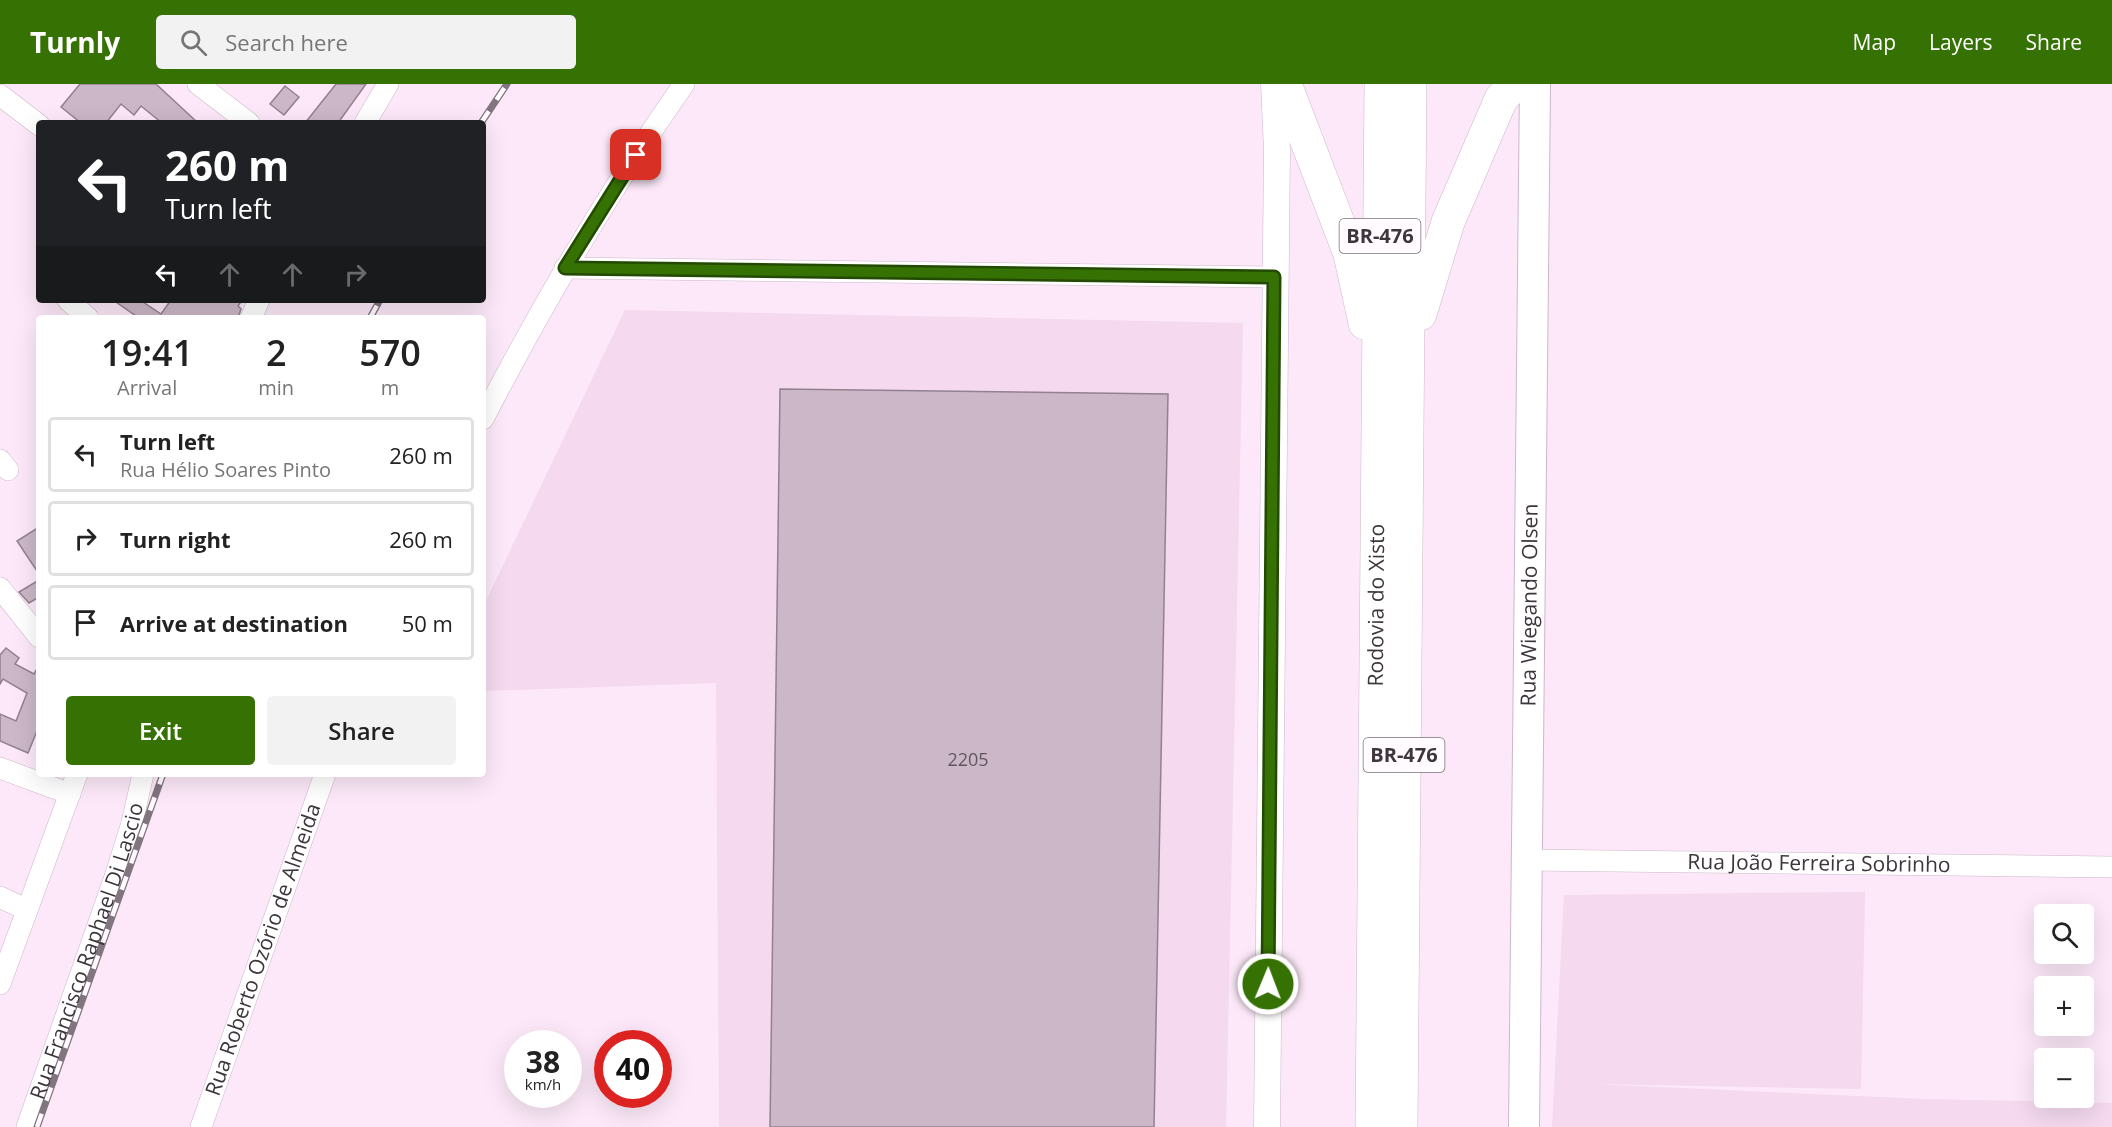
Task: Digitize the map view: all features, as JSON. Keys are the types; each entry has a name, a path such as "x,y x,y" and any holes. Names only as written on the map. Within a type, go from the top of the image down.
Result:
{"highway":[{"path":"1285,84 1350,254 1393,385"},
{"name":"Rodovia do Xisto","path":"1381,84 1393,385 1401,1127"},
{"name":"Rodovia do Xisto","path":"1372,1127 1393,385 1410,84"},
{"path":"1393,385 1448,222 1501,99 1515,84"}],"main road":[{"name":"Rua Wiegando Olsen","path":"1524,1127 1535,84"}],"street":[{"path":"198,84 245,120"},
{"path":"367,120 388,84"},
{"path":"486,413 565,268 684,84"},
{"path":"1258,84 1274,277"},
{"path":"1267,1127 1277,150 1274,84"},
{"path":"0,95 36,123"},
{"path":"565,268 1274,277"},
{"path":"71,303 85,315"},
{"path":"0,588 36,633"},
{"path":"0,768 36,776"},
{"path":"0,984 74,784 42,777"},
{"name":"Rua Francisco Raphael Di Lascio","path":"27,1127 116,874 132,823 142,777"},
{"name":"Rua Roberto Ozório de Almeida","path":"201,1127 323,777"},
{"name":"Rua João Ferreira Sobrinho","path":"1527,860 2112,867"},
{"path":"0,897 27,910"}],"shaded area":[{"path":"625,310 1243,323 1226,1127 719,1127 716,683 486,691 486,601"},
{"path":"1865,892 1861,1089 1593,1084 1924,1099 2034,1101 2034,1108 2094,1108 2094,1103 2112,1103 2112,1127 1552,1127 1564,895"}],"building":[{"path":"80,84 156,84 195,120 158,120 141,106 134,115 121,104 108,120 77,120 61,107"},
{"path":"336,84 366,84 340,120 307,120"},
{"path":"285,86 299,97 284,115 270,104"},
{"path":"117,303 144,303 161,314 169,303 240,303 238,306 241,309 239,315 135,315"},
{"path":"780,389 1168,394 1154,1127 770,1127"},
{"path":"36,529 36,570 17,541"},
{"path":"36,582 36,599 29,603 19,592"},
{"path":"6,648 19,658 15,664 34,674 36,670 36,733 28,753 0,741 0,714 16,721 27,693 3,679 0,684 0,655"}],"railway":[{"path":"483,120 507,84"},
{"path":"372,315 378,303"},
{"path":"37,1127 162,777"}],"route":[{"path":"636,155 565,268 1274,277 1268,984"}]}
